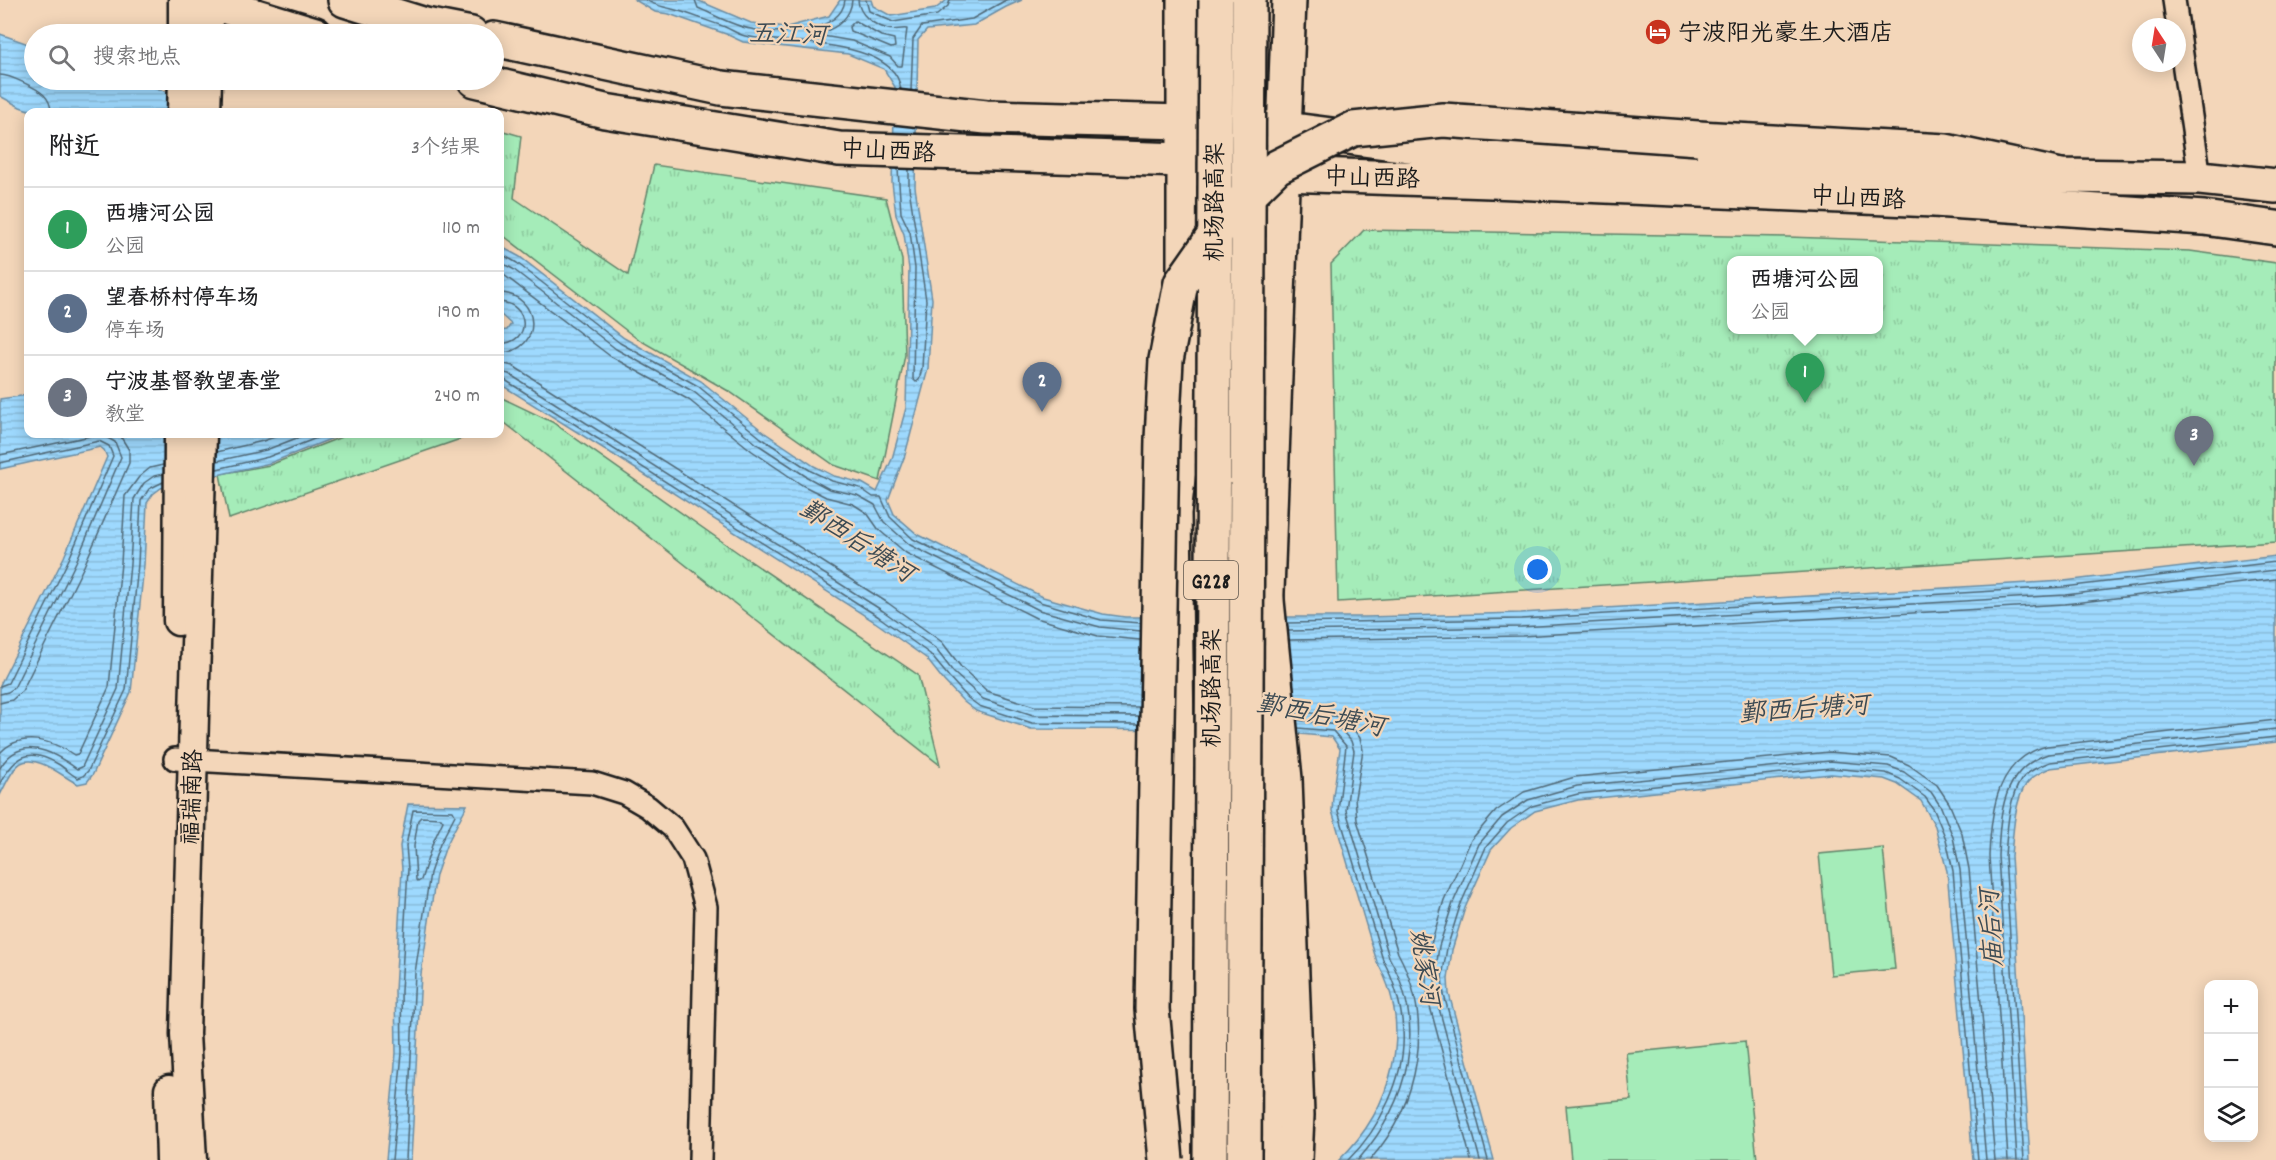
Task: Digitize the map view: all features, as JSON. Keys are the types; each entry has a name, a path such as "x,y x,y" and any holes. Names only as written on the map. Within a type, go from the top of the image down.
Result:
{"main road":[{"path":"201,0 281,24"},
{"path":"345,0 422,24"},
{"path":"1184,0 1184,427 1197,989 1189,1159"},
{"name":"机场路高架","path":"1189,1159 1211,605 1216,0"},
{"name":"机场路高架","path":"1249,0 1269,1158"},
{"path":"1269,1158 1266,586 1286,129 1289,0"},
{"name":"中山西路","path":"504,41 721,88 986,117 1184,122 1286,129 1431,148 2061,176 2200,178 2276,186"},
{"name":"中山西路","path":"504,87 605,111 839,149 1184,160 1283,174 1934,200 2204,218 2276,228"},
{"path":"1189,1159 1152,1009 1161,463 1166,360 1181,283 1230,213 1277,167 1353,129 1443,120 1946,152 2061,176"},
{"path":"1184,427 1174,513 1182,1104 1189,1159"},
{"path":"1266,586 1285,779 1297,1115 1269,1158"}],"street":[{"path":"188,24 201,0"},
{"path":"201,0 206,24"},
{"path":"2174,0 2200,178"},
{"path":"182,108 183,90"},
{"path":"206,108 207,90"},
{"name":"福瑞南路","path":"180,438 190,490"},
{"name":"福瑞南路","path":"171,1160 167,1034 183,759 190,490 201,438"},
{"path":"183,759 591,783 624,793 648,807 673,828 693,858 706,908 700,1160"},
{"name":"福瑞南路","path":"183,759 185,1034 192,1160"}],"green space":[{"path":"504,131 521,136 514,198 628,275 654,165 886,198 902,260 905,355 880,481 834,465 730,392 636,338 504,236"},
{"path":"1364,230 1788,237 2190,251 2276,263 2276,542 1338,602 1331,264"},
{"path":"504,399 552,422 918,675 940,765 505,423"},
{"path":"339,438 463,438 229,519 220,474 270,465"},
{"path":"1883,848 1895,969 1831,975 1819,854"},
{"path":"1745,1041 1757,1160 1571,1160 1566,1106 1631,1100 1626,1053"}],"water":[{"path":"635,0 697,0 751,23 787,27 829,16 840,0 871,0 873,6 891,16 935,9 947,0 1022,0 974,25 927,30 918,40 915,187 932,299 928,369 905,455 888,500 894,514 917,534 1043,597 1103,614 1125,617 1366,617 1521,613 2064,581 2276,556 2276,742 2050,768 2027,783 2019,799 2011,856 2030,1160 1973,1160 1947,871 1935,826 1921,801 1897,784 1884,779 1831,774 1578,800 1535,811 1511,828 1491,850 1465,908 1452,950 1448,979 1449,994 1494,1160 1339,1160 1373,1117 1392,1067 1396,1041 1395,1014 1388,988 1377,962 1332,811 1340,749 1332,737 1258,730 1031,729 976,711 944,681 926,658 875,622 504,386 504,330 511,324 504,318 504,248 520,257 624,338 701,381 765,433 814,466 834,476 862,483 877,492 892,459 906,408 909,269 904,234 896,215 892,182 895,87 884,69 848,54 743,42 669,14 655,12"},
{"path":"0,34 24,42 24,90 162,90 216,108 24,108 0,96"},
{"path":"24,396 24,438 333,438 270,463 161,488 153,494 147,503 144,565 131,692 93,774 87,782 78,784 43,764 28,761 21,763 15,769 0,795 0,685 64,557 107,457 100,447 0,469 0,399"},
{"path":"408,804 467,805 446,846 436,875 421,974 411,1160 386,1160 396,1053 395,991 402,869 400,846"}],"place":[{"name":"宁波阳光豪生大酒店","path":"1658,32"},
{"name":"西塘河公园","path":"1805,403"},
{"name":"望春桥村停车场","path":"1042,412"},
{"name":"宁波基督教望春堂","path":"2194,466"}],"water label":[{"name":"五江河","path":"788,33"},
{"name":"鄞西后塘河","path":"858,540"},
{"name":"鄞西后塘河","path":"1804,708"},
{"name":"鄞西后塘河","path":"1321,714"},
{"name":"庙后河","path":"1990,928"},
{"name":"姚家河","path":"1426,967"}]}
